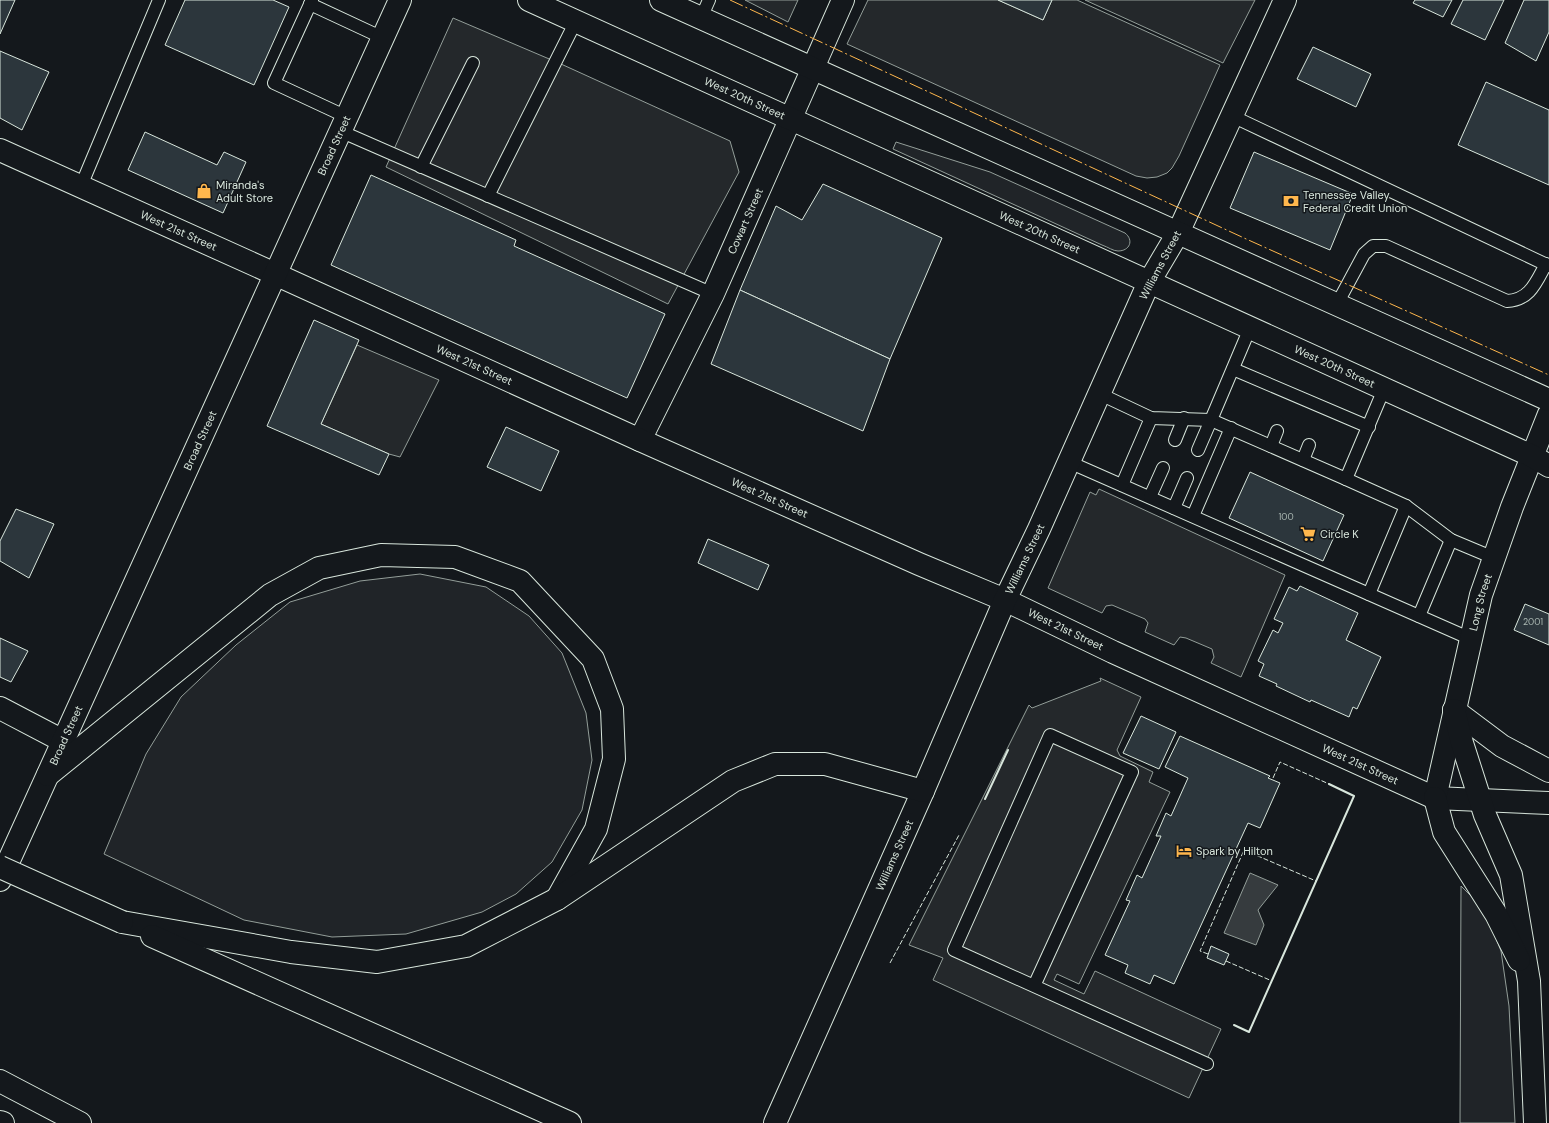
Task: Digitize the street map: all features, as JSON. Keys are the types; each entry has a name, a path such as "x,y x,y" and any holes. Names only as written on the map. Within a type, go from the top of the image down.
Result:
{"main road":[{"name":"Broad Street","path":"0,880 400,0"},
{"name":"West 20th Street","path":"529,0 1540,461"},
{"path":"661,0 705,9 813,68 1549,400"},
{"name":"Cowart Street","path":"640,440 713,294 843,0"},
{"name":"Williams Street","path":"775,1123 923,791 1005,600 1100,394 1149,282 1178,233 1285,0"},
{"name":"West 21st Street","path":"0,150 640,440 919,564 1005,600 1113,652 1435,798 1549,802"},
{"name":"Long Street","path":"1435,798 1481,595 1494,558 1540,461 1549,414"},
{"path":"48,775 270,595 319,568 381,555 455,557 520,581 593,659 612,708 614,759 596,829 557,899"},
{"path":"0,708 63,741"},
{"path":"1454,710 1502,746 1549,771"},
{"path":"1454,710 1462,743 1485,815 1511,875 1529,981 1535,1123"},
{"path":"122,922 291,952 377,962 466,946 557,899 733,781 775,764 825,764 923,791"},
{"path":"1435,798 1444,832 1496,914 1529,981"},
{"path":"0,867 570,1123"},
{"path":"0,1082 80,1123"}],"lane":[{"path":"81,186 159,0"},
{"path":"383,38 311,2 274,83 422,167 713,294"},
{"path":"488,196 576,21"},
{"path":"422,167 473,63"},
{"path":"1232,116 1548,265 1529,294 1516,301 1507,301 1386,246 1373,246 1364,254 1337,304"},
{"path":"1198,450 1250,328"},
{"path":"1232,369 1291,400 1322,414 1368,427"},
{"path":"1346,479 1384,389"},
{"path":"1100,394 1151,418 1211,420 1231,428 1406,506 1451,540 1494,558"},
{"path":"1122,485 1151,418"},
{"path":"1175,440 1184,418"},
{"path":"1193,516 1231,428"},
{"path":"1271,446 1277,431"},
{"path":"1303,460 1309,445"},
{"path":"1069,462 1471,639"},
{"path":"1150,497 1163,468"},
{"path":"1174,508 1187,478"},
{"path":"1369,594 1406,506"},
{"path":"1419,616 1451,540"},
{"path":"1034,986 1132,772 1050,735 954,950 1207,1064"}],"shaded area":[{"path":"745,0 798,0 788,22"},
{"path":"868,0 998,0 1043,20 1052,0 1077,0 1220,65 1179,156 1172,168 1167,173 1157,177 1147,178 1136,176 847,44"},
{"path":"1085,0 1255,0 1223,63"},
{"path":"453,18 561,64 730,141 739,172 668,304 386,167"},
{"path":"896,142 990,172 1125,233 1130,242 1129,245 1122,251 1112,250 893,149"},
{"path":"357,345 439,380 400,457 389,454 321,424"},
{"path":"1099,489 1285,575 1241,677 1211,663 1214,657 1212,649 1180,637 1174,645 1145,632 1148,623 1145,619 1112,605 1106,606 1102,613 1048,588 1090,492 1096,495"},
{"path":"420,574 486,587 529,616 562,653 586,713 592,760 582,810 552,862 516,894 482,912 406,934 332,937 244,920 104,854 146,754 181,697 236,645 290,602 360,581"},
{"path":"1100,678 1141,697 1117,750 1120,756 1153,772 1149,782 1170,792 1079,984 1057,974 1054,980 1084,994 1095,971 1221,1029 1189,1098 933,980 943,958 909,945 1029,705 1032,708 1101,681"},
{"path":"1250,873 1278,885 1258,910 1264,925 1256,945 1224,933"},
{"path":"1461,886 1476,901 1488,918 1501,951 1509,1006 1515,1123 1460,1123"}],"building":[{"path":"0,0 15,0 0,34"},
{"path":"185,0 273,0 289,7 254,85 165,45"},
{"path":"998,0 1052,0 1043,20"},
{"path":"1415,0 1452,0 1443,17 1413,3"},
{"path":"1463,0 1504,0 1485,40 1451,24"},
{"path":"1524,0 1549,0 1549,32 1536,61 1505,43"},
{"path":"1313,47 1371,74 1356,107 1297,79"},
{"path":"0,51 49,72 22,130 0,118"},
{"path":"1486,82 1549,110 1549,185 1458,145"},
{"name":"Miranda's Adult Store","path":"145,132 217,165 224,152 246,162 223,213 128,170"},
{"name":"Tennessee Valley Federal Credit Union","path":"1254,152 1353,194 1330,250 1230,208"},
{"path":"371,175 516,240 514,246 665,314 627,398 331,265"},
{"path":"823,184 942,238 890,359 740,290 776,206 802,220"},
{"path":"740,290 890,359 863,431 711,364"},
{"path":"314,320 359,340 321,424 389,454 379,475 267,426"},
{"path":"506,427 559,451 541,491 487,467"},
{"path":"1250,472 1344,515 1323,561 1229,518"},
{"path":"16,509 54,524 29,578 0,561 0,541"},
{"path":"708,539 769,565 758,590 698,563"},
{"path":"1300,586 1358,613 1346,640 1381,657 1357,709 1353,707 1349,717 1311,700 1310,702 1259,676 1264,664 1258,661 1273,630 1278,633 1283,623 1274,619 1289,587 1297,591"},
{"path":"1525,604 1549,614 1549,645 1514,630"},
{"path":"0,638 28,651 11,682 0,677"},
{"path":"1141,716 1176,732 1159,769 1123,753"},
{"path":"1180,736 1270,776 1268,778 1280,783 1260,828 1248,823 1174,984 1154,975 1150,984 1125,973 1128,965 1105,955 1130,901 1126,900 1137,875 1142,878 1161,836 1156,836 1166,813 1171,816 1188,778 1165,767"},
{"path":"1211,946 1229,954 1224,965 1207,958"}],"fence":[{"path":"1273,778 1280,762 1329,784"},
{"path":"890,963 959,835"},
{"path":"1208,954 1200,951 1244,850 1316,881"},
{"path":"1226,961 1272,981"}],"wall":[{"path":"985,799 1008,750"},
{"path":"1234,1025 1249,1032 1354,796 1329,784"}],"power":[{"path":"730,0 1244,238 1549,375"}],"place":[{"name":"Miranda's Adult Store","path":"204,191"},
{"name":"Tennessee Valley Federal Credit Union","path":"1291,201"},
{"name":"Circle K","path":"1308,534"},
{"name":"Spark by Hilton","path":"1184,851"}]}
